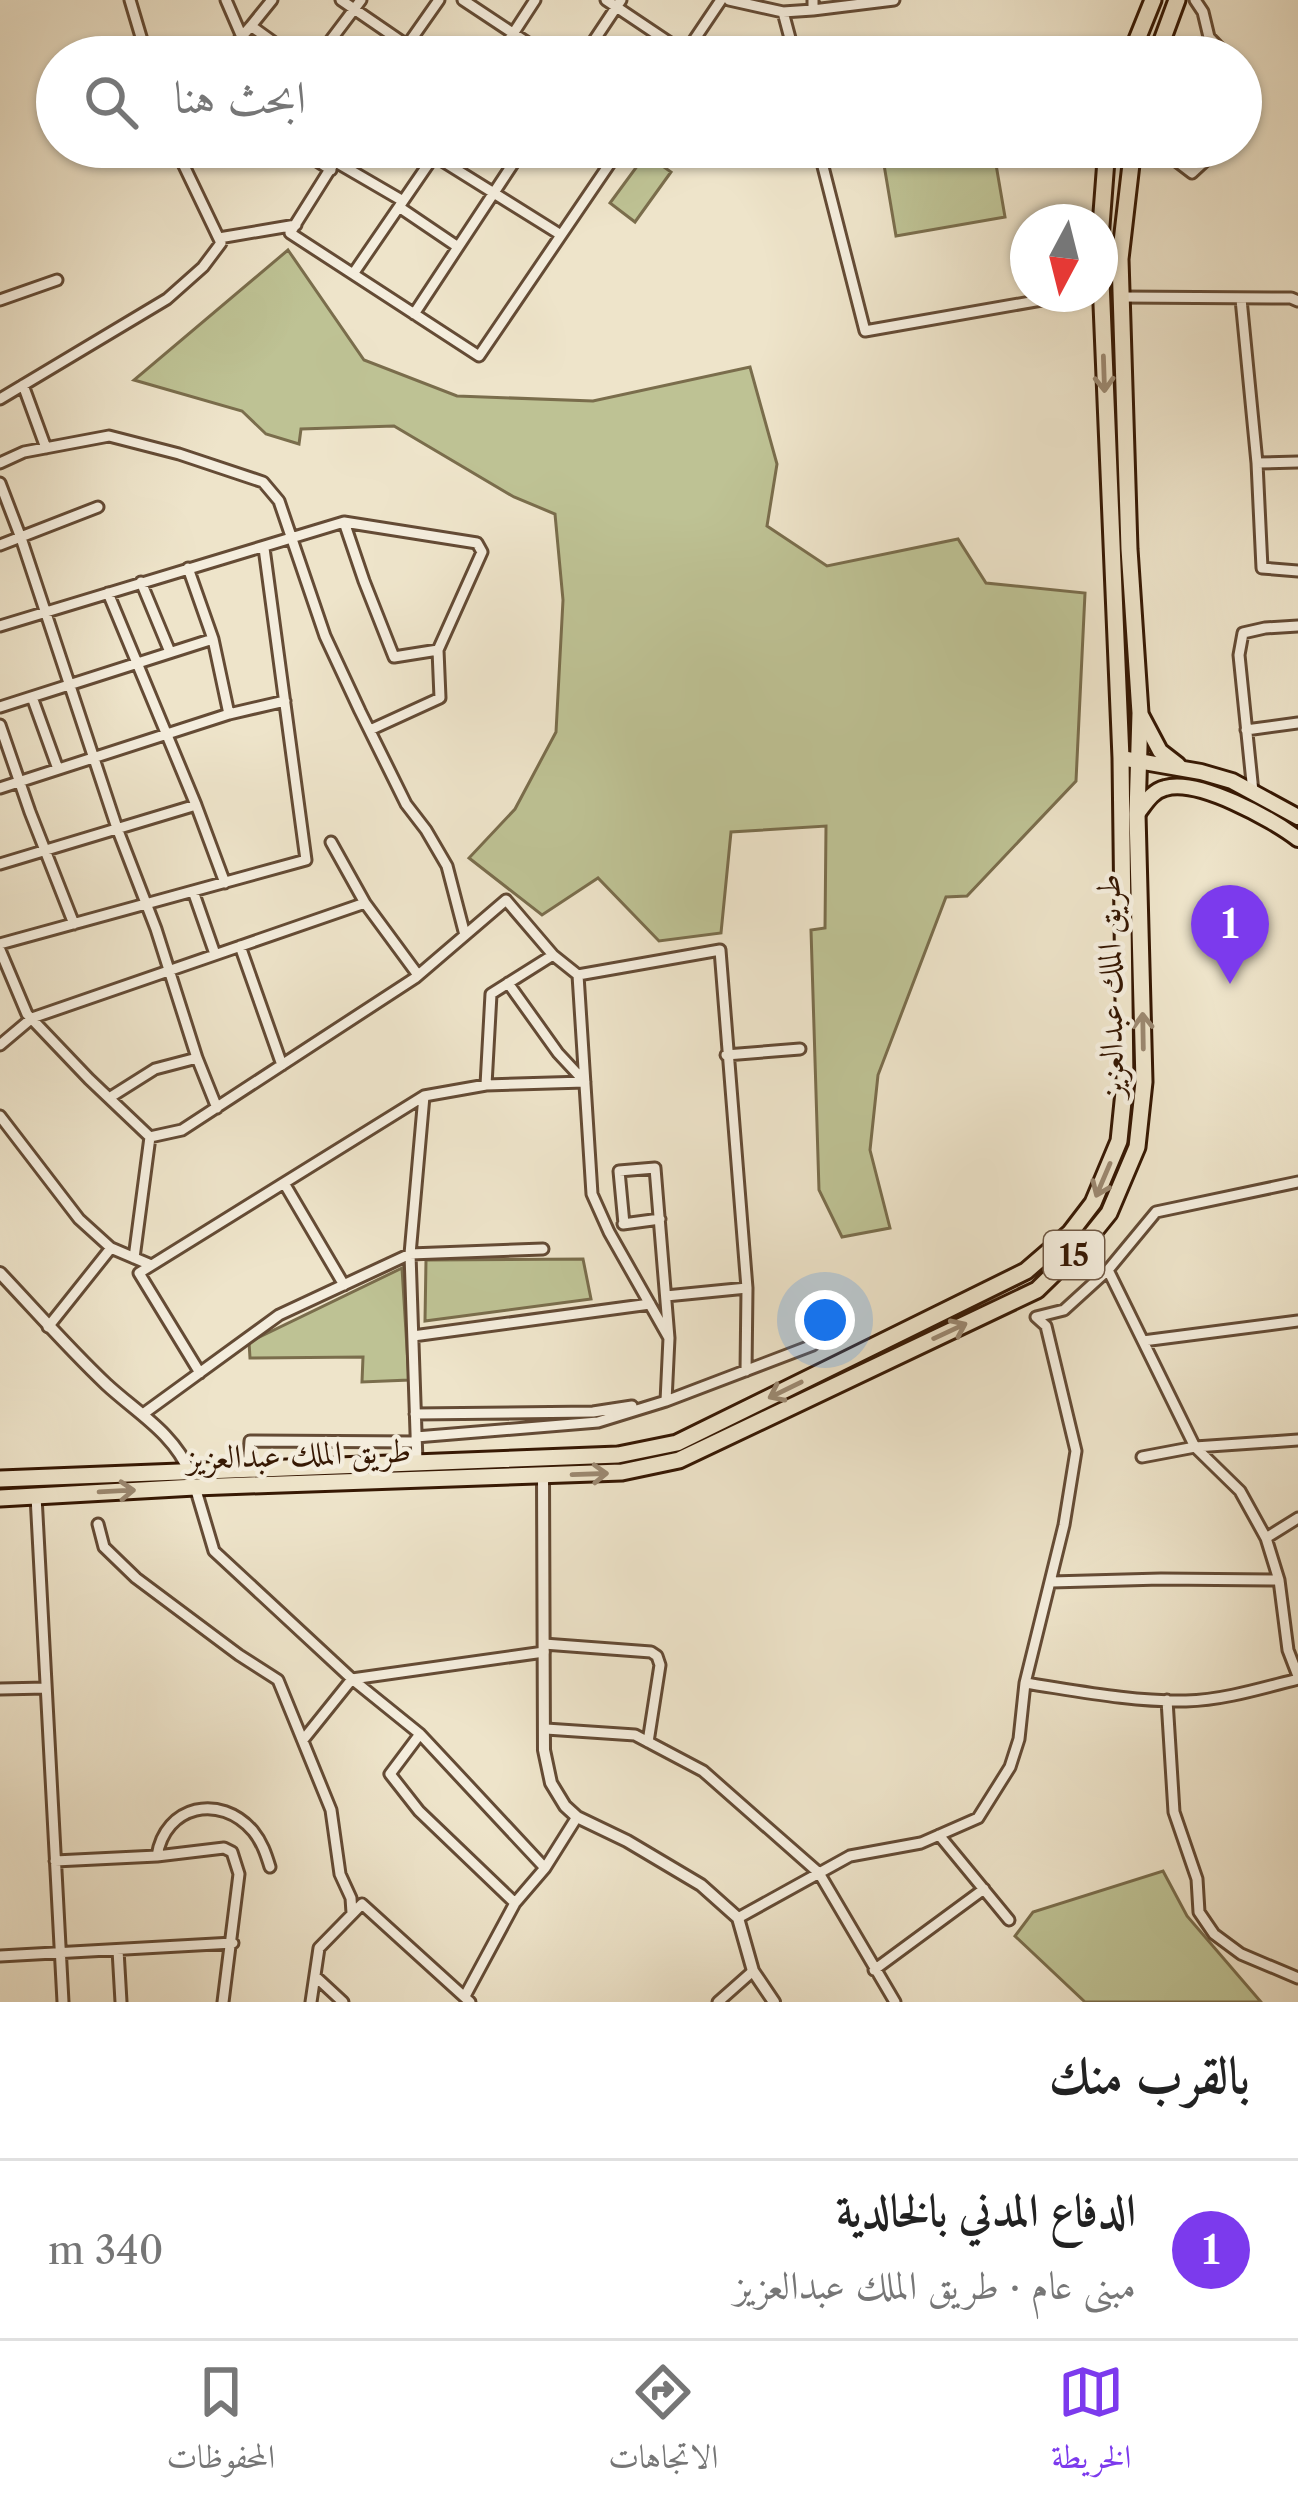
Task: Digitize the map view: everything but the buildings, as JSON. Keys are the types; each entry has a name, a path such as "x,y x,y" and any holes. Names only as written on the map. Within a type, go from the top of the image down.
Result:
{"highway":[{"path":"1138,36 1153,0"},
{"path":"1164,36 1177,0"},
{"path":"1103,204 1106,168"},
{"name":"طريق الملك عبدالعزيز","path":"0,1479 542,1475 622,1472 679,1460 1037,1290 1084,1244 1109,1213 1137,1147 1144,1082 1137,814 1140,713 1129,549 1120,259 1131,168"},
{"name":"طريق الملك عبدالعزيز","path":"0,1498 192,1479 248,1468 618,1455 676,1444 1026,1271 1070,1233 1093,1203 1119,1141 1125,1082 1120,767 1102,312"}],"main road":[{"path":"1140,713 1160,751 1174,763 1232,781 1296,814"},
{"path":"1120,767 1188,770"},
{"path":"1139,770 1256,812 1298,839"},
{"path":"1137,814 1156,792 1181,786"}],"street":[{"path":"130,0 141,36"},
{"path":"226,0 242,36"},
{"path":"243,36 272,0"},
{"path":"341,0 358,5 389,36"},
{"path":"417,36 439,0"},
{"path":"463,0 515,36"},
{"path":"512,34 535,0"},
{"path":"698,36 725,0 783,12 813,5 894,0"},
{"path":"1144,0 1145,19"},
{"path":"1195,0 1209,36"},
{"path":"595,36 614,2 658,36"},
{"path":"334,36 358,5"},
{"path":"783,12 789,36"},
{"path":"251,26 265,36"},
{"path":"0,399 167,299 203,267 221,243 186,168"},
{"path":"332,168 290,233 479,356 607,168"},
{"path":"337,168 401,204 458,247"},
{"path":"353,274 426,168"},
{"path":"459,168 561,236"},
{"path":"414,314 511,168"},
{"path":"823,168 865,331 1010,306"},
{"path":"219,238 296,225"},
{"path":"0,300 57,280"},
{"path":"1121,297 1298,301"},
{"path":"1241,299 1258,464 1262,568 1298,571"},
{"path":"23,385 46,448"},
{"path":"0,463 24,452 109,436 263,482 279,501 325,636 370,730 406,804 448,866 465,935"},
{"path":"1258,464 1298,462"},
{"path":"0,483 116,828 218,1108"},
{"path":"0,545 98,507"},
{"path":"344,522 394,657 438,650"},
{"path":"0,626 344,522 477,543 482,552 438,650 440,698 370,730"},
{"path":"150,1137 27,1014 0,947 306,860 265,548"},
{"path":"188,568 230,714"},
{"path":"141,582 170,652"},
{"path":"108,592 225,883"},
{"path":"1253,792 1239,655 1243,634 1298,626"},
{"path":"0,707 212,639"},
{"path":"32,697 58,769"},
{"path":"0,788 230,714 285,701"},
{"path":"1246,730 1298,723"},
{"path":"0,724 74,924"},
{"path":"0,864 196,805"},
{"path":"331,842 364,903 418,975"},
{"path":"193,891 215,954"},
{"path":"150,1137 182,1130 418,975 506,900 553,955 578,975 592,1194 669,1338"},
{"path":"0,1046 32,1018 364,903"},
{"path":"240,946 282,1065"},
{"path":"578,975 720,950 747,1288 746,1371"},
{"path":"486,1085 491,994 553,955"},
{"path":"508,982 558,1053 585,1082"},
{"path":"727,1054 800,1049"},
{"path":"109,1098 155,1070 197,1058"},
{"path":"200,1373 140,1273 424,1096 486,1085 585,1082"},
{"path":"417,1462 410,1254 424,1096"},
{"path":"0,1116 79,1219 111,1248 152,1266"},
{"path":"134,1258 150,1137"},
{"path":"624,1224 619,1171 656,1168 669,1338 666,1401"},
{"path":"1036,1318 1064,1310 1108,1270 1156,1212 1298,1182"},
{"path":"284,1183 344,1285"},
{"path":"609,1232 624,1224 660,1219"},
{"path":"48,1327 111,1248"},
{"path":"143,1414 279,1315 410,1254 544,1249"},
{"path":"1025,1683 1188,1701 1249,1692 1298,1677 1288,1650 1279,1580 1266,1538 1240,1491 1196,1448 1108,1270"},
{"path":"0,1273 110,1388 170,1440 192,1479 214,1552 352,1679 420,1734 545,1868"},
{"path":"666,1296 747,1288"},
{"path":"413,1336 650,1304"},
{"path":"738,1918 850,1856 921,1843 978,1818 1010,1767 1076,1450 1046,1326 1007,1304"},
{"path":"1143,1342 1298,1322"},
{"path":"248,1468 250,1442 416,1439 598,1422 813,1346"},
{"path":"416,1414 593,1412 666,1401"},
{"path":"1142,1457 1298,1440"},
{"path":"542,1475 544,1750 551,1784 578,1817 701,1885 738,1918 753,1971 774,2002"},
{"path":"36,1496 63,2002"},
{"path":"1266,1538 1298,1518"},
{"path":"98,1524 104,1547 136,1578 278,1680 331,1810 340,1874 352,1913"},
{"path":"1051,1582 1279,1580"},
{"path":"303,1740 352,1679 544,1648 652,1652 657,1656 660,1664 649,1742"},
{"path":"0,1689 46,1688"},
{"path":"1167,1700 1174,1812 1197,1879 1199,1912 1214,1934 1241,1954 1298,1978"},
{"path":"545,1729 635,1735 703,1771 819,1874 896,2002"},
{"path":"420,1734 390,1774 419,1811 514,1903"},
{"path":"157,1856 159,1841 172,1821 193,1810 207,1810 233,1816 254,1831 270,1867"},
{"path":"310,2002 319,1948 362,1904 468,1999 514,1903 545,1868 578,1817"},
{"path":"939,1835 1009,1921"},
{"path":"55,1861 224,1848 232,1852 239,1874 224,2002"},
{"path":"874,1970 984,1889"},
{"path":"0,1956 233,1943"},
{"path":"118,1950 121,2002"},
{"path":"718,2002 753,1971"},
{"path":"316,1977 343,2002"}],"green space":[{"path":"636,168 671,172 635,222 610,203"},
{"path":"885,168 997,168 1005,217 896,236"},
{"path":"288,250 364,360 457,396 593,401 750,367 777,464 767,526 827,566 958,539 986,583 1085,593 1076,781 967,896 946,897 878,1075 870,1150 890,1228 842,1237 819,1190 811,930 825,928 826,826 731,832 721,933 659,941 598,878 542,915 469,858 515,809 556,732 563,600 555,514 514,497 394,426 301,429 299,444 266,434 242,411 134,380"},
{"path":"583,1259 591,1299 425,1321 426,1260"},
{"path":"402,1268 409,1380 362,1382 363,1357 250,1358 249,1342"},
{"path":"1163,1871 1187,1916 1261,2002 1085,2002 1015,1936 1033,1912"}],"place":[{"name":"الدفاع المدني بالخالدية","path":"1230,984"}]}
